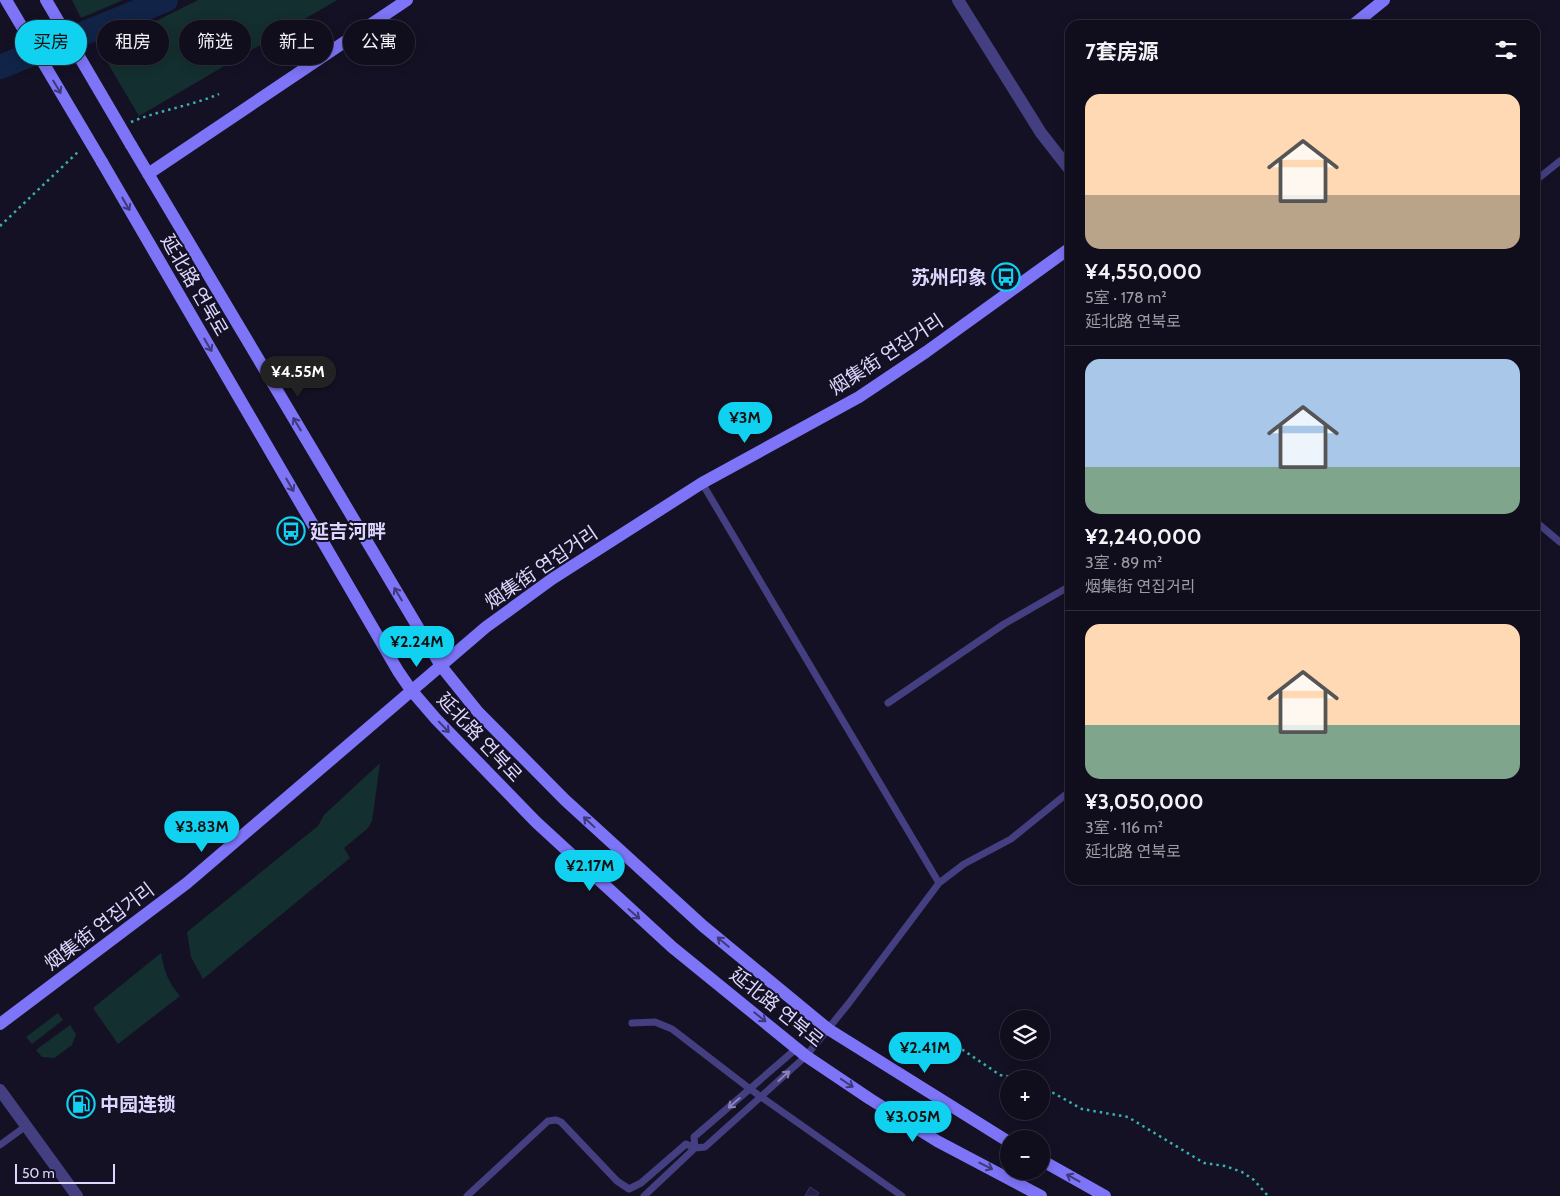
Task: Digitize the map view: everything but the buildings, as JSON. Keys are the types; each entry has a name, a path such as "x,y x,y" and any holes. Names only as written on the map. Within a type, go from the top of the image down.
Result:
{"main road":[{"name":"延北路 연북로","path":"6,0 411,690 503,789 578,863 672,947 802,1052 937,1141 1041,1196"},
{"name":"延北路 연북로","path":"46,0 441,666 478,712 564,800 682,908 828,1029 1000,1136"},
{"path":"148,174 407,0"},
{"path":"1359,20 1384,0"},
{"name":"烟集街 연집거리","path":"0,1024 187,884 486,627 552,579 702,483 859,397 926,352 1065,252"},
{"path":"1050,1165 1105,1196"}],"street":[{"path":"958,0 1041,133 1065,164"},
{"path":"0,1090 77,1196"}],"lane":[{"path":"1540,177 1560,161"},
{"path":"702,483 939,883"},
{"path":"1540,525 1560,542"},
{"path":"888,703 1004,624 1065,589"},
{"path":"695,1148 694,1137 750,1089 802,1052 828,1029 939,883 964,864 1011,839 1065,795"},
{"path":"632,1024 662,1023 761,1097 902,1196"},
{"path":"467,1196 548,1121 552,1120 561,1122 617,1181 629,1188 641,1183 686,1144 695,1148 705,1147 761,1097 802,1052"},
{"path":"0,1145 26,1126"},
{"path":"644,1196 695,1148"}],"path":[{"path":"0,226 4,223"},
{"path":"912,1048 924,1035 963,1050 1000,1075"},
{"path":"1050,1091 1082,1109 1128,1117 1204,1163 1225,1166 1242,1172 1254,1180 1268,1196"}],"green space":[{"path":"72,0 123,0 81,18"},
{"path":"198,0 337,0 303,20 261,20 261,45 251,50 251,20 179,20 179,65 226,65 139,116 109,65 169,65 169,20 158,20"},
{"path":"380,763 372,821 368,828 344,848 350,858 203,979 191,957 187,932 318,826 324,815"},
{"path":"161,953 167,976 180,996 118,1044 93,1008"},
{"path":"58,1013 63,1020 32,1044 26,1037"},
{"path":"70,1025 76,1034 72,1045 54,1058 42,1057 36,1050"}],"waterway":[{"path":"0,67 166,0"}],"place":[{"name":"苏州印象","path":"1006,277"},
{"name":"延吉河畔","path":"291,531"},
{"name":"中园连锁","path":"81,1104"}]}
